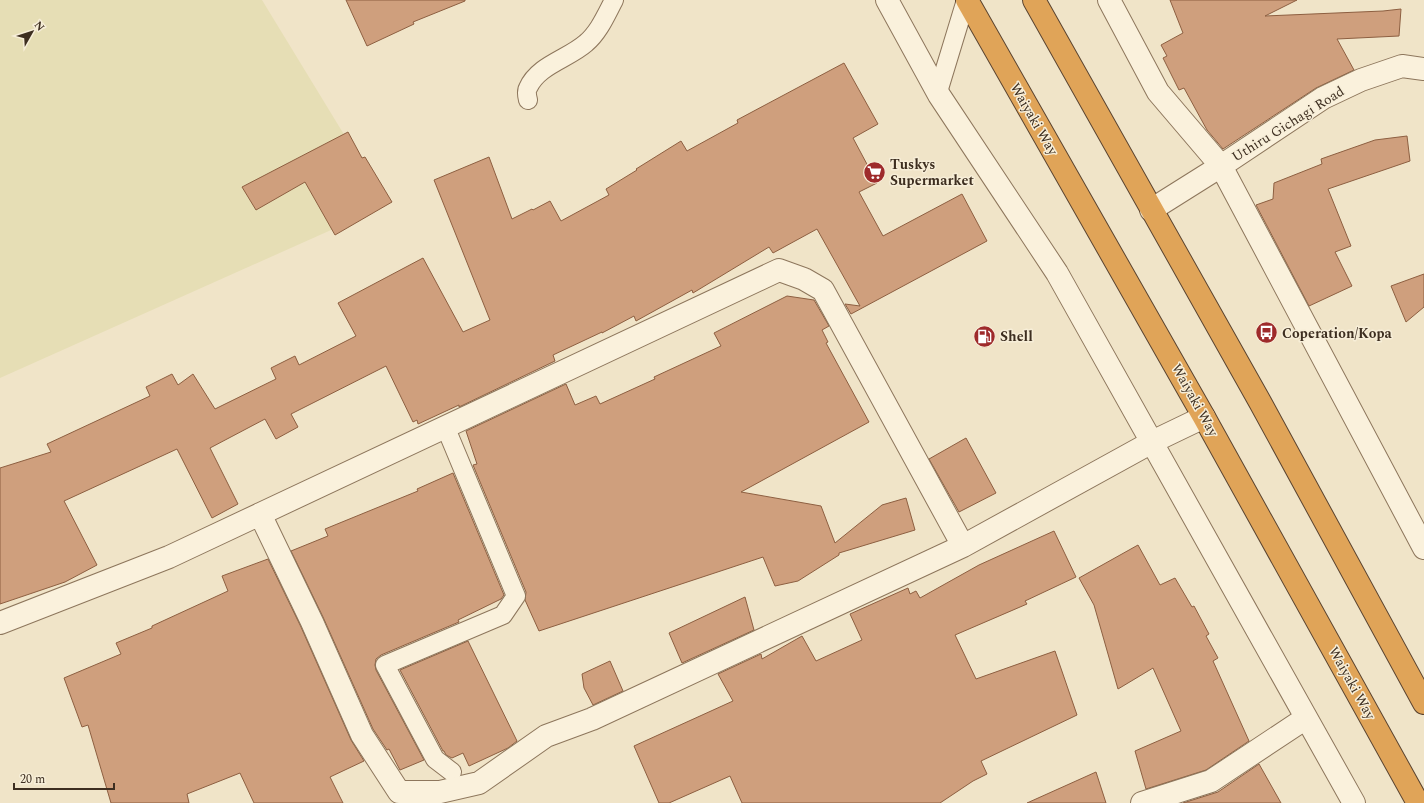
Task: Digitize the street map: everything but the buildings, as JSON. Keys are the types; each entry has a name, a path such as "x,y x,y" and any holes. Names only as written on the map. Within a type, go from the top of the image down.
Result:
{"highway":[{"name":"Waiyaki Way","path":"966,0 1204,417 1418,803"},
{"path":"1034,0 1260,402 1424,703"}],"street":[{"path":"887,0 938,92 1057,273 1354,803"},
{"path":"1109,0 1158,92 1221,166 1424,548"},
{"name":"Uthiru Gichagi Road","path":"1151,210 1221,166 1323,98 1355,83 1402,66 1424,69"},
{"path":"0,623 169,557 779,270 804,279 823,290 963,546"},
{"path":"260,514 312,622 362,734 398,792 440,792 479,783 546,736 592,719 963,546 1152,442 1204,417"},
{"path":"1142,803 1210,781 1306,718"}],"lane":[{"path":"528,100 527,89 534,79 541,72 586,44 594,34 614,0"},
{"path":"938,92 966,0"},
{"path":"445,426 516,596 503,615 386,666 435,759 452,772"}],"shaded area":[{"path":"0,0 262,0 387,205 0,378"}],"place":[{"name":"Tuskys Supermarket","path":"874,172"},
{"name":"Coperation/Kopa","path":"1266,333"},
{"name":"Shell","path":"985,336"}]}
